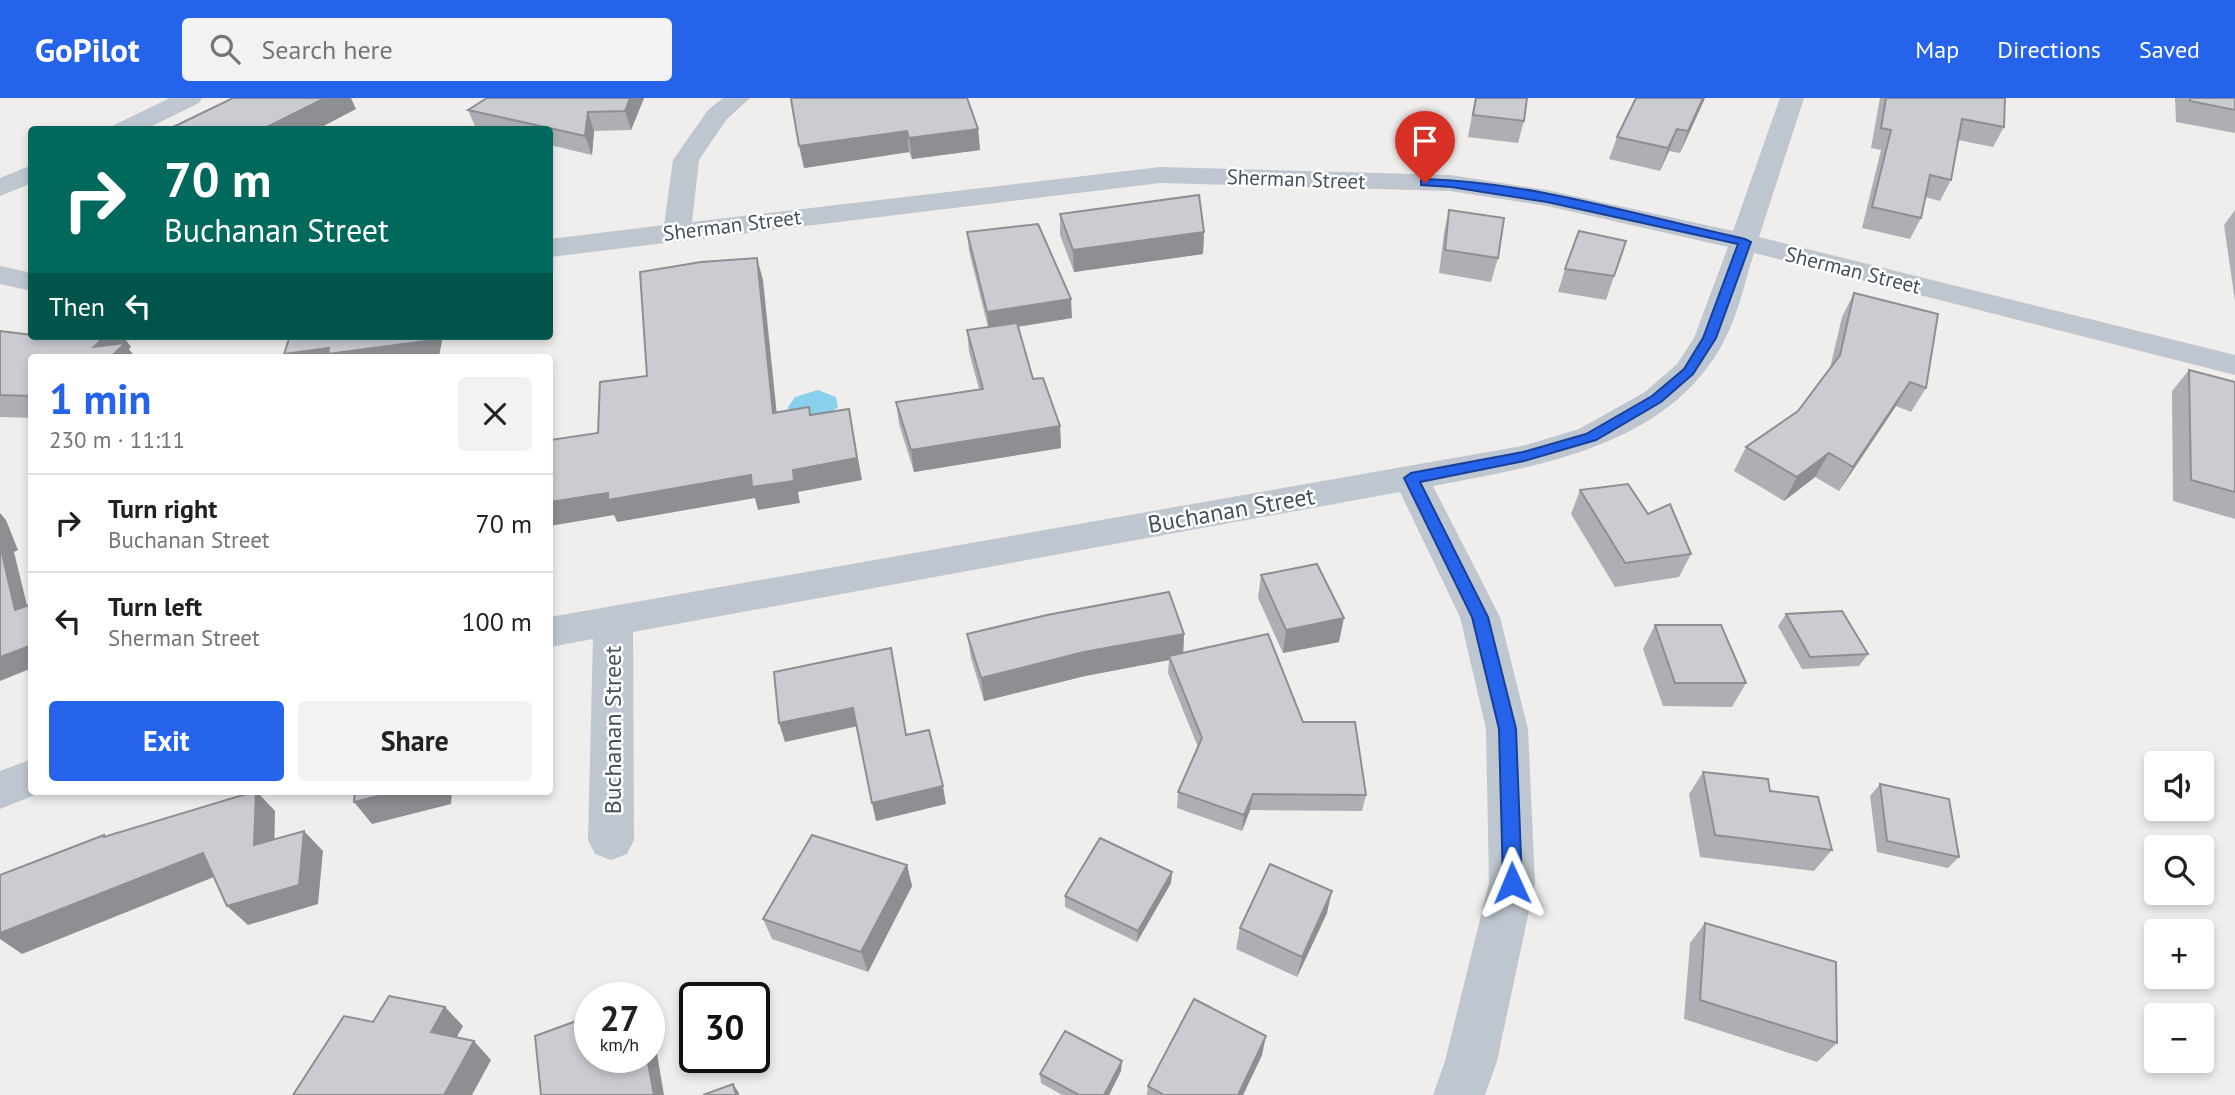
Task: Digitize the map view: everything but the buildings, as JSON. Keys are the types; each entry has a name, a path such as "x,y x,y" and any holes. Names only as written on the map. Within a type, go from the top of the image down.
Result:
{"street":[{"path":"131,126 190,98"},
{"path":"677,232 686,160 718,115 738,98"},
{"name":"Buchanan Street","path":"553,631 1524,457 1591,437 1657,399 1689,371 1710,338 1792,98"},
{"path":"0,187 28,175"},
{"name":"Sherman Street","path":"553,248 1160,175 1451,183 1547,198 1745,242 2235,365"},
{"path":"0,275 28,281"},
{"path":"1411,478 1480,617 1507,729 1512,883 1471,1061 1459,1095"},
{"name":"Buchanan Street","path":"611,840 613,620"},
{"path":"0,790 28,779"}],"water":[{"path":"818,390 836,397 838,407 822,420 789,412 788,407 795,397"}],"route":[{"path":"1425,183 1451,183 1547,198 1745,242 1710,338 1689,371 1657,399 1591,437 1524,457 1411,478 1480,617 1507,729 1512,883"}]}
